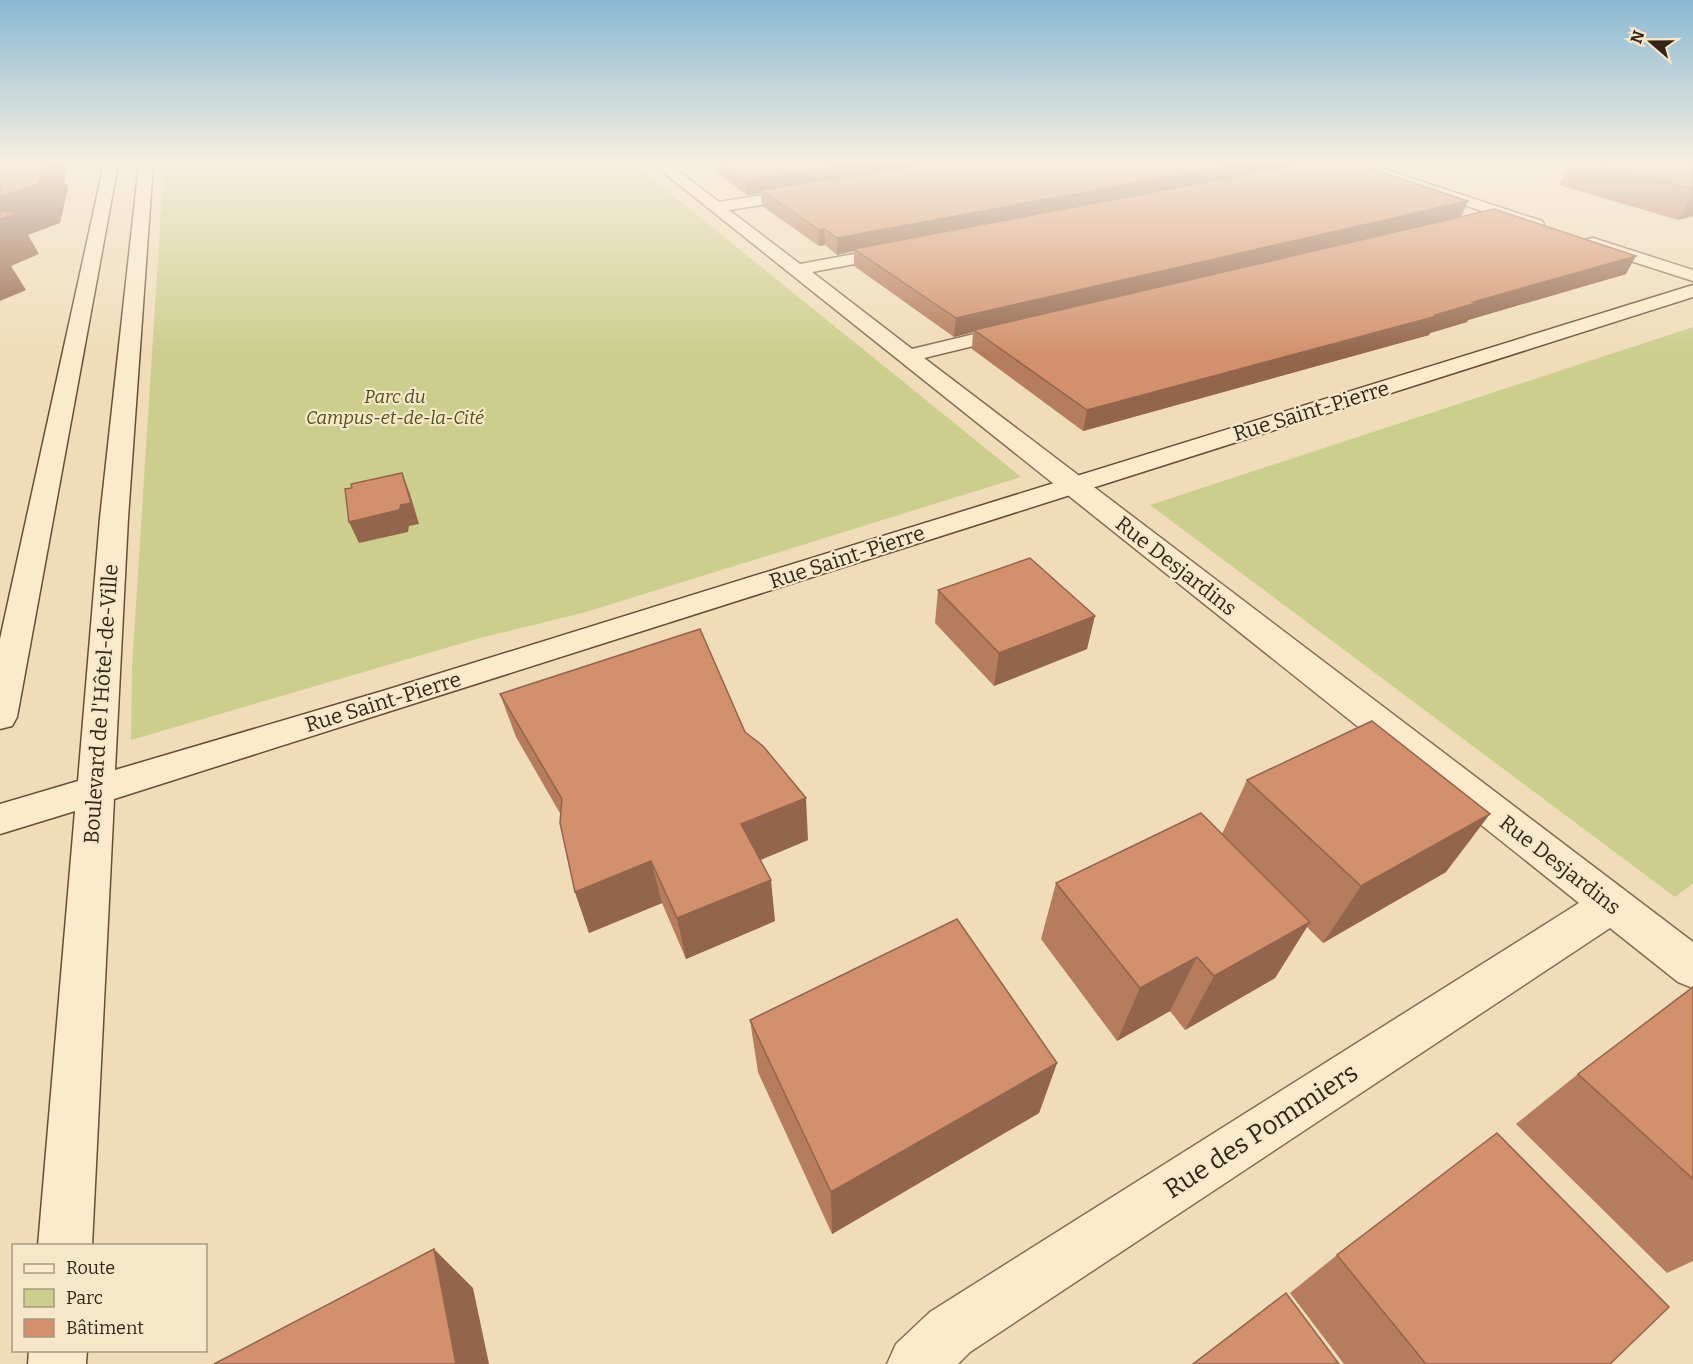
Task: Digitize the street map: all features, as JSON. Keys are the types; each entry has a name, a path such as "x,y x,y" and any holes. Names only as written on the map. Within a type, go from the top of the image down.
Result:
{"street":[{"path":"0,717 98,228"},
{"name":"Boulevard de l'Hôtel-de-Ville","path":"65,1244 114,518 140,228"},
{"name":"Rue Desjardins","path":"742,228 1693,969"},
{"path":"1548,228 1552,229"},
{"path":"1573,236 1693,276"},
{"path":"796,270 912,248"},
{"name":"Rue Saint-Pierre","path":"0,819 724,597 1693,291"},
{"path":"907,356 1034,326"},
{"name":"Rue des Pommiers","path":"916,1364 950,1332 1611,905"}],"green space":[{"name":"Parc du Campus-et-de-la-Cité","path":"160,228 713,228 1021,477 586,612 480,638 131,740 132,668"},
{"path":"1693,327 1693,883 1675,897 1150,505"}],"building":[{"path":"816,228 893,228 837,238 824,229"},
{"path":"966,228 1351,228 956,318 854,249"},
{"path":"1414,228 1550,228 1636,256 1473,302 1476,303 1435,315 1437,316 1087,410 974,330"},
{"path":"402,473 411,503 401,505 399,510 349,522 345,489 352,488 351,484"},
{"path":"1030,558 1095,616 999,653 938,590"},
{"path":"700,629 745,732 763,746 806,798 741,824 771,880 677,918 651,861 575,892 560,823 562,799 500,694"},
{"path":"1372,721 1490,814 1361,886 1247,780"},
{"path":"1201,813 1310,922 1214,976 1197,957 1140,988 1056,883"},
{"path":"957,919 1057,1063 831,1192 750,1020"},
{"path":"1693,987 1693,1179 1578,1074"},
{"path":"1497,1133 1669,1307 1610,1364 1426,1364 1337,1255"},
{"path":"434,1249 456,1364 214,1364"},
{"path":"1286,1293 1339,1364 1193,1364"}]}
